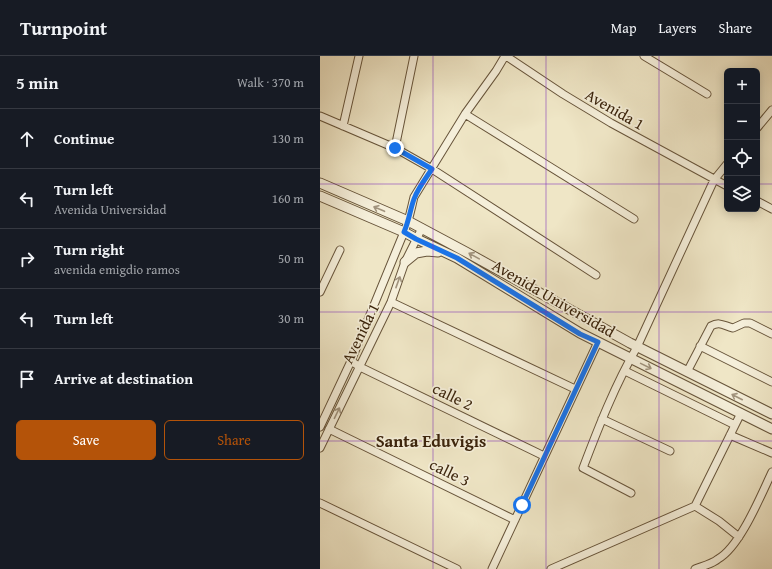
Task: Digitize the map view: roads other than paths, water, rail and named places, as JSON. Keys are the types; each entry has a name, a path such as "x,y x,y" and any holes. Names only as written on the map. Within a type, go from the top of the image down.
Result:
{"street":[{"path":"343,126 358,56"},
{"path":"395,148 414,56"},
{"name":"Avenida 1","path":"320,427 351,361 404,232 414,197 465,114 505,56 611,124 724,185"},
{"path":"644,56 707,94"},
{"path":"760,124 772,110"},
{"path":"465,114 634,218"},
{"path":"320,116 395,148 432,169 596,275"},
{"path":"631,493 583,468 602,419 714,180 724,168"},
{"name":"Avenida Universidad","path":"320,183 422,228 637,347 772,414"},
{"name":"Avenida Universidad","path":"320,196 404,232 457,258 580,334 772,429"},
{"path":"760,203 772,209"},
{"name":"Avenida 1","path":"320,448 391,302 405,262 422,228"},
{"path":"320,292 340,250"},
{"path":"405,262 416,253 427,251 445,252"},
{"path":"391,302 575,389"},
{"path":"686,372 711,326 716,323 733,328 744,323 750,323 772,334"},
{"path":"492,569 598,342"},
{"path":"700,346 772,382"},
{"name":"calle 2","path":"351,361 360,367 544,456"},
{"path":"625,370 734,425"},
{"path":"551,569 695,506 741,413"},
{"path":"602,419 670,451"},
{"name":"calle 3","path":"329,429 515,520"},
{"path":"730,435 772,453"},
{"path":"695,569 718,560 727,553 745,527 772,472"},
{"path":"320,503 457,569"},
{"path":"695,506 719,520 738,537"}],"district":[{"name":"Santa Eduvigis","path":"431,440"}]}
